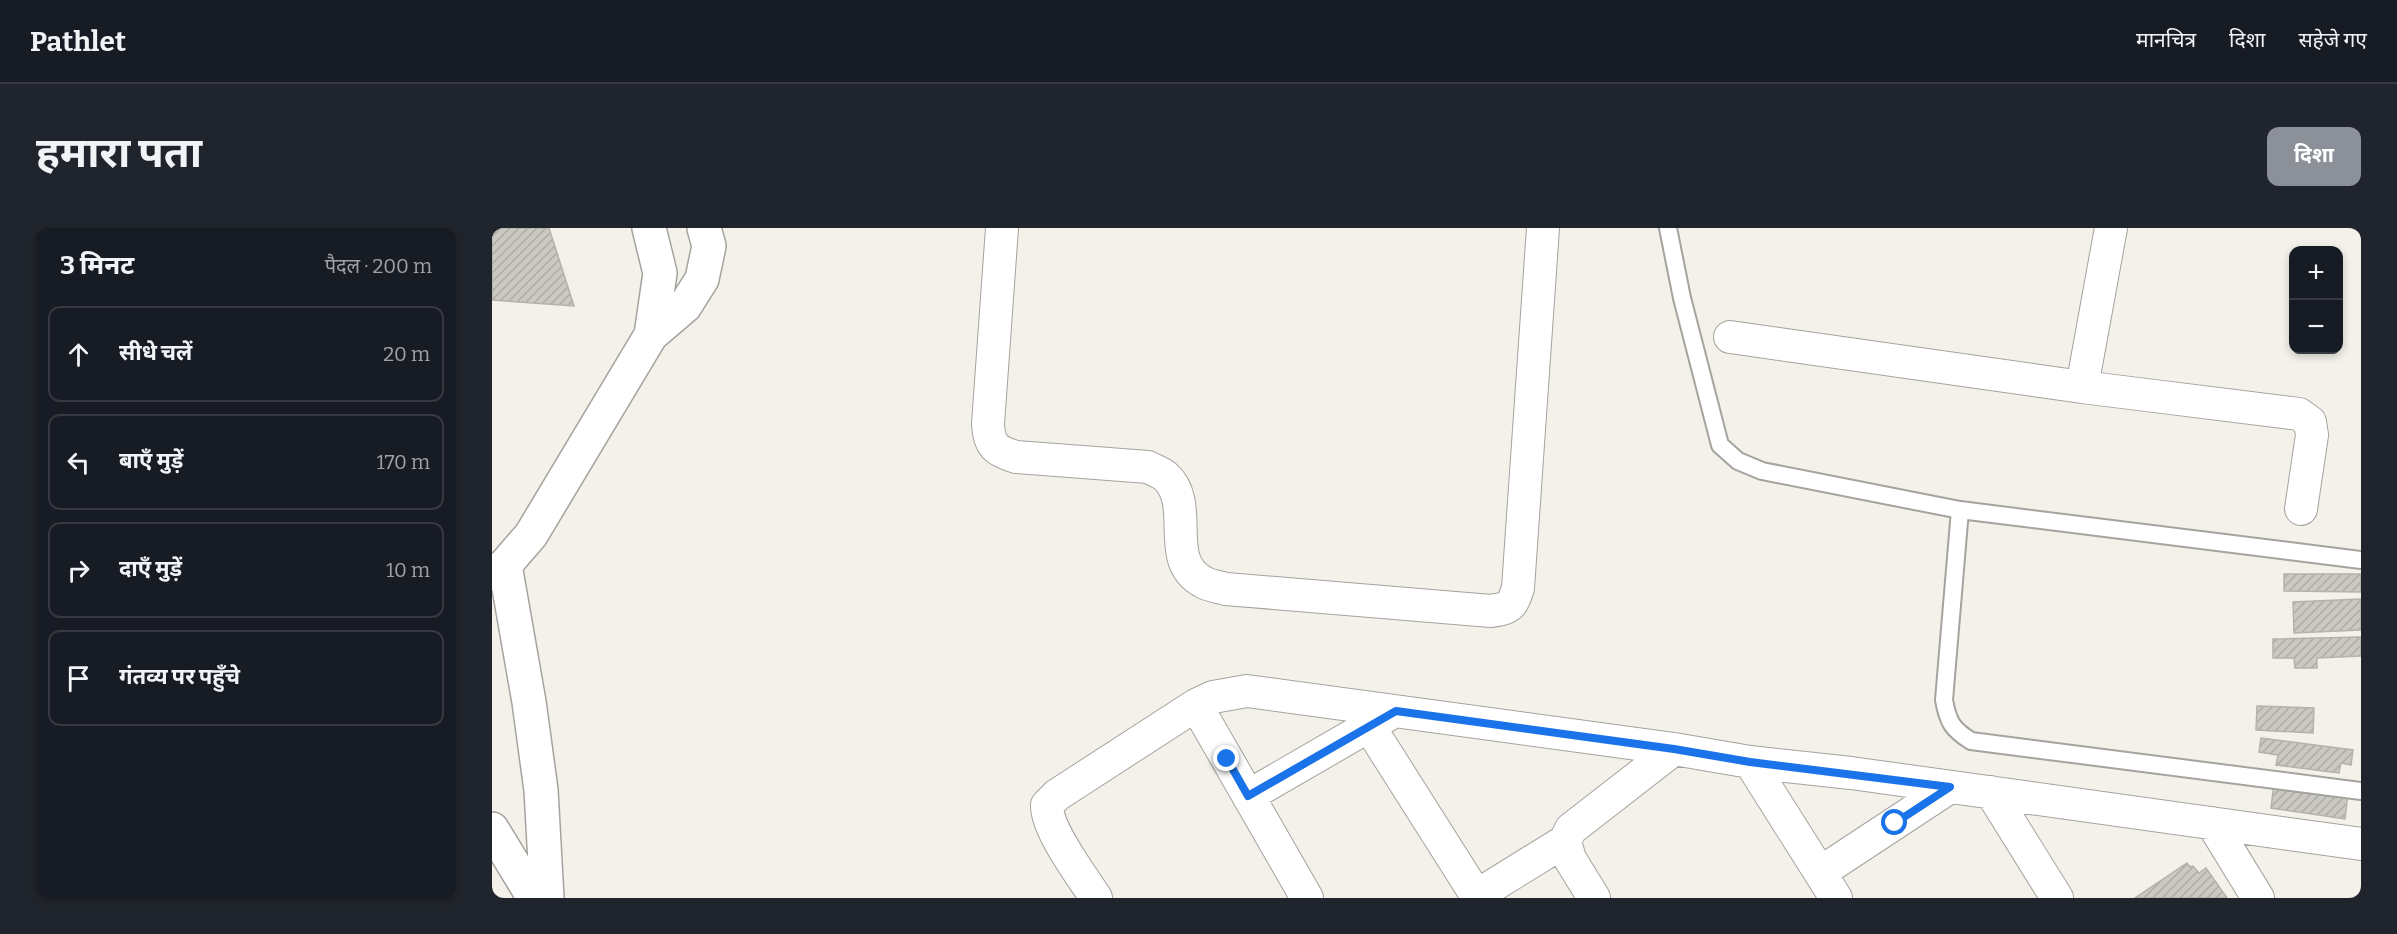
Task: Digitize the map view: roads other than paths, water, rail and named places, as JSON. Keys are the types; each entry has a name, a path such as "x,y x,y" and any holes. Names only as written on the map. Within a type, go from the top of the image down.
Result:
{"street":[{"path":"649,228 660,273 651,335"},
{"path":"547,898 541,790 530,702 499,570 518,552 536,526 651,335 685,306 702,279 709,246 704,228"},
{"path":"1002,228 988,424 989,440 1000,452 1017,457 1148,467 1165,476 1176,492 1180,515 1181,551 1188,569 1203,582 1226,590 1491,610 1504,609 1513,604 1518,588 1543,228"},
{"path":"2082,387 2111,228"},
{"path":"1730,337 2082,387 2299,414 2310,422 2312,435 2301,509"},
{"path":"1096,898 1052,829 1047,815 1047,804 1057,795 1196,705 1213,697 1246,691 1674,749 1750,762 1991,792 2361,844"},
{"path":"1196,705 1307,898"},
{"path":"1248,796 1396,711"},
{"path":"1369,726 1477,897 1564,841 1571,829 1583,818 1674,749"},
{"path":"1750,762 1829,885 1950,787"},
{"path":"1991,792 2057,898"},
{"path":"2212,823 2258,898"},
{"path":"492,829 534,898"},
{"path":"1564,841 1570,859 1594,898"}],"lane":[{"path":"1668,228 1677,277 1720,445 1738,461 1762,471 1960,510 2361,560"},
{"path":"1960,510 1944,700 1947,714 1955,730 1971,741 2361,791"}]}
